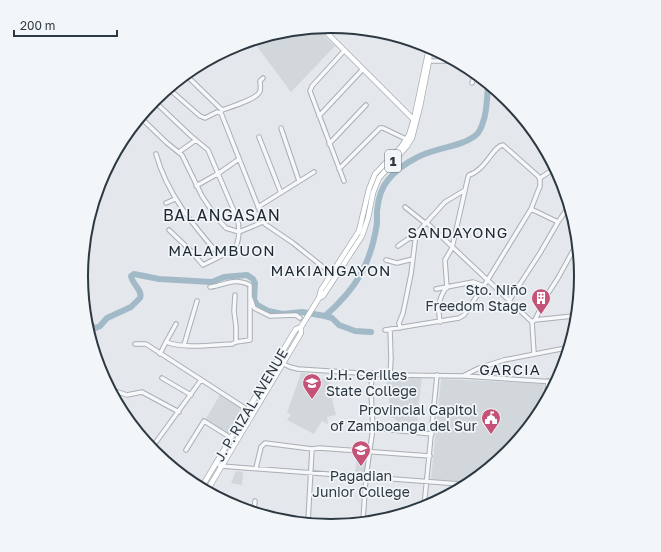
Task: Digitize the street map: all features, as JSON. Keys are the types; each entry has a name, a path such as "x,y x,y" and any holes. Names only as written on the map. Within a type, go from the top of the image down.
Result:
{"main road":[{"path":"327,33 415,121"},
{"name":"J. P. RIZAL AVENUE","path":"415,121 428,53"},
{"name":"J. P. RIZAL AVENUE","path":"204,483 296,329 301,327 319,298 323,296 333,275 354,245 360,232 371,182 382,166 408,140 415,121 430,61 430,54"},
{"name":"J. P. RIZAL AVENUE","path":"209,486 301,333 301,327"}],"street":[{"path":"344,51 310,89 311,96 344,181"},
{"path":"430,61 443,61"},
{"path":"319,116 363,69"},
{"path":"190,78 222,111 263,222 267,227 293,243 333,275"},
{"path":"172,92 200,116 205,118 239,104 258,94 260,91 260,81 263,78"},
{"path":"158,105 210,152 237,220 239,232 235,249 202,265 191,251 169,230"},
{"path":"329,144 366,105"},
{"path":"144,121 167,143 179,152 184,159 196,186 222,225 229,230 239,232 263,222"},
{"path":"281,128 299,181"},
{"path":"340,169 380,128 408,140"},
{"path":"259,137 281,193"},
{"path":"179,152 196,140"},
{"path":"390,375 391,359 387,330 455,320 464,315 484,286 531,209 540,186 540,178 505,146 501,145 498,147 482,168 469,175 452,248 445,260 447,288 441,295 438,308 440,322"},
{"path":"156,154 161,171 175,199 198,231 220,256"},
{"path":"196,186 239,159"},
{"path":"258,207 314,172"},
{"path":"540,178 549,172"},
{"path":"400,328 399,323 403,314 411,274 415,237 425,223 445,202 466,190"},
{"path":"166,203 175,199"},
{"path":"405,207 425,223 509,301 533,321 570,316"},
{"path":"531,209 558,222"},
{"path":"509,301 565,212"},
{"path":"398,246 408,239 415,237"},
{"path":"534,354 533,321 572,252"},
{"path":"386,260 397,263 413,259"},
{"path":"166,342 176,346 232,344 250,340 250,285 242,281 226,282 210,288"},
{"path":"436,289 473,282 484,286"},
{"path":"235,295 234,312 236,342"},
{"path":"249,296 254,308 270,316 296,315 300,318"},
{"path":"184,345 196,301"},
{"path":"160,354 176,324"},
{"path":"135,344 146,344 248,410"},
{"path":"463,376 479,368 504,360 562,349"},
{"path":"277,361 298,369 390,375 463,376 548,381"},
{"path":"363,517 366,477 373,428 371,392 372,373"},
{"path":"425,500 437,376"},
{"path":"162,378 191,395"},
{"path":"155,444 200,380"},
{"path":"118,392 127,394 142,392 178,412"},
{"path":"186,450 204,421 231,438"},
{"path":"373,428 432,434"},
{"path":"256,468 261,447 265,443 312,449 319,448 430,456"},
{"path":"308,518 312,449"},
{"path":"216,463 221,466 456,484"},
{"path":"254,507 255,501"}],"shaded area":[{"path":"322,34 335,46 291,92 256,45 299,35"},
{"name":"J.H. Cerilles State College","path":"301,373 315,374 318,378 330,380 329,388 336,415 327,417 328,424 322,421 314,434 287,420 291,414 287,413"},
{"path":"387,377 422,378 417,432 398,430 398,425 395,419 388,416 390,388 386,387"},
{"path":"441,379 544,384 543,394 533,411 513,436 491,459 460,482 431,479"},
{"path":"220,395 243,409 228,434 205,420"},
{"name":"Pagadian Junior College","path":"357,455 367,455 365,475 355,474"},
{"path":"236,471 243,472 242,485 231,483"}],"waterway":[{"path":"325,316 336,306 353,286 366,263 374,238 379,199 386,183 397,170 412,160 431,152 463,142 477,134 485,114 488,91"},
{"path":"93,329 100,326 107,318 131,307 140,298 140,292 131,276 134,274 159,279 212,282 224,277 247,275 253,279 255,283 254,299 257,305 268,311 283,314 302,312 325,316 332,318 339,325 355,331 371,332"}],"place":[{"name":"Sto. Niño Freedom Stage","path":"541,315"},
{"name":"J.H. Cerilles State College","path":"312,400"},
{"name":"Provincial Capitol of Zamboanga del Sur","path":"491,435"},
{"name":"Pagadian Junior College","path":"361,467"}],"district":[{"name":"BALANGASAN","path":"222,215"},
{"name":"SANDAYONG","path":"458,233"},
{"name":"MALAMBUON","path":"222,251"},
{"name":"MAKIANGAYON","path":"331,271"},
{"name":"GARCIA","path":"510,370"}]}
